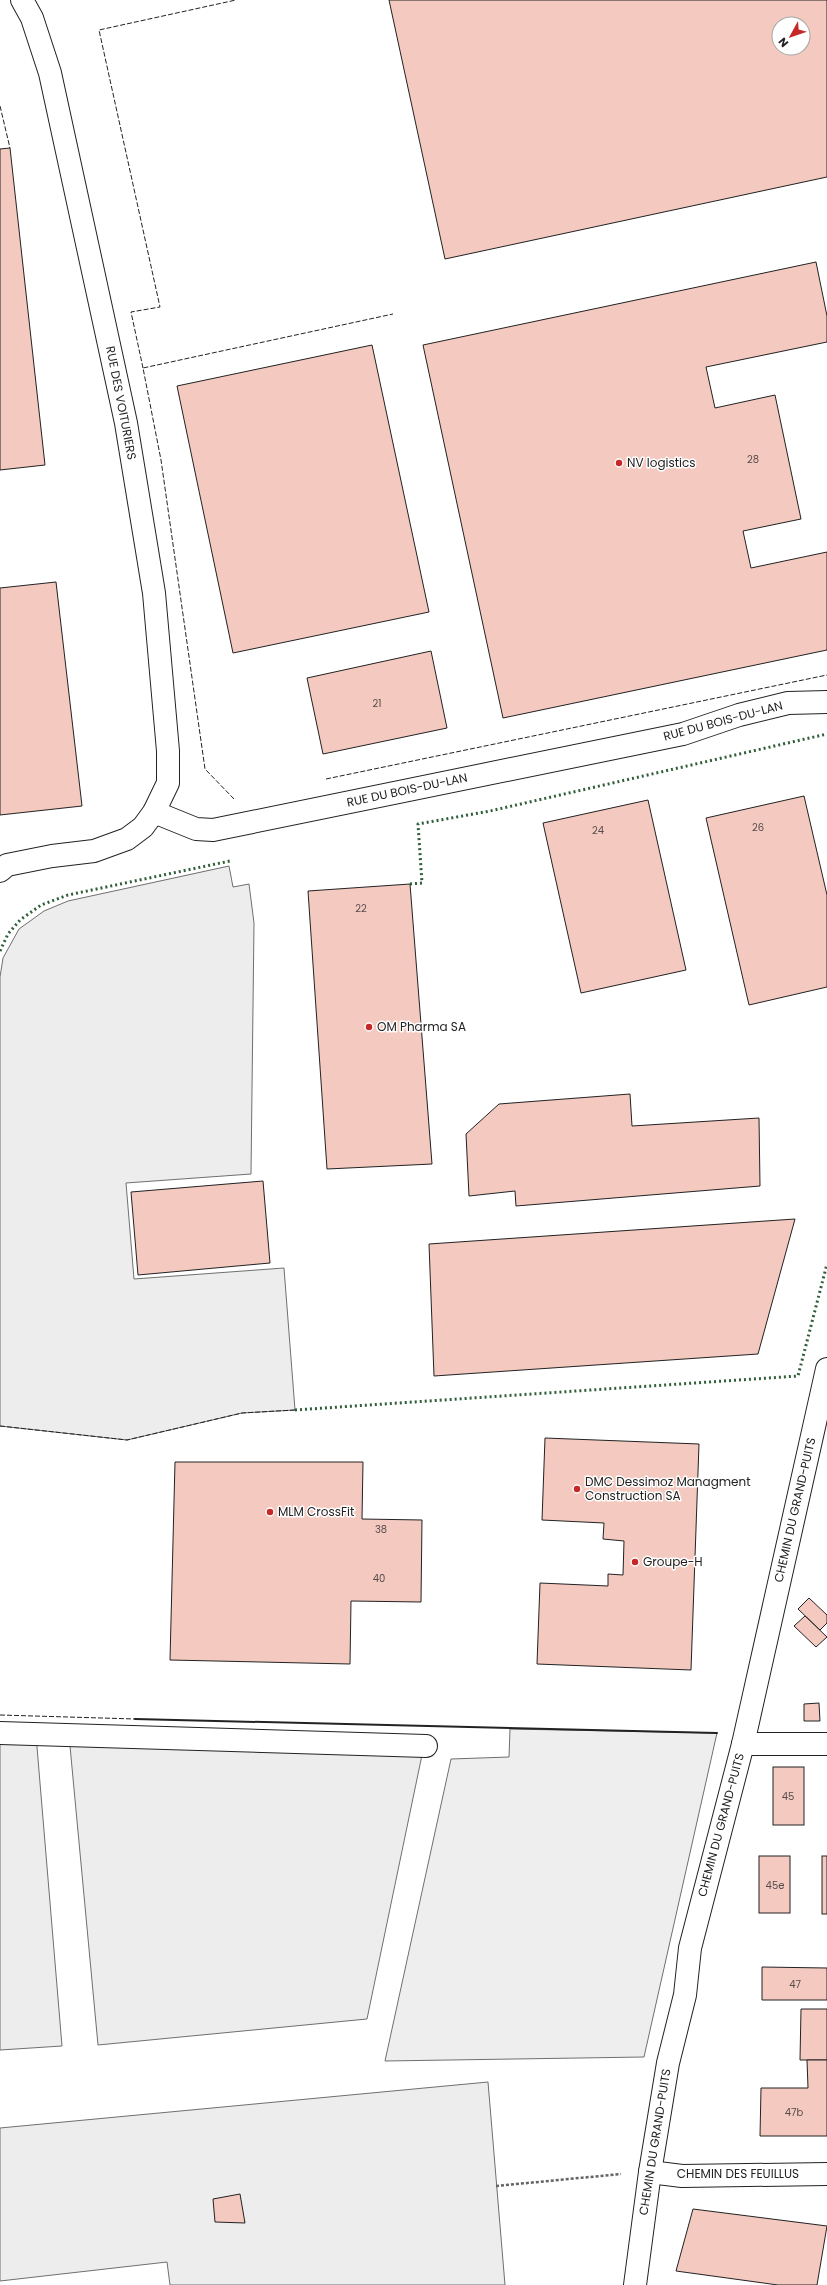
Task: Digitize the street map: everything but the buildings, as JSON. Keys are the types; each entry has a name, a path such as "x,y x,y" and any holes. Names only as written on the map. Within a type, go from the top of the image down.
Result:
{"street":[{"name":"RUE DES VOITURIERS","path":"22,0 32,18 50,73 126,423 154,593 168,751 168,783 154,812"},
{"name":"RUE DU BOIS-DU-LAN","path":"154,812 196,829 213,830 683,734 739,715 788,704 827,702"},
{"path":"0,871 7,866 15,864 52,856 94,851 111,846 126,839 143,827 154,812"},
{"name":"CHEMIN DU GRAND-PUITS","path":"635,2285 650,2172 668,2063 685,1995 690,1948 742,1744 827,1369"},
{"path":"0,1733 426,1746"},
{"path":"742,1744 827,1744"},
{"name":"CHEMIN DES FEUILLUS","path":"650,2172 682,2176 827,2174"}],"path":[{"path":"496,2186 627,2174"}],"shaded area":[{"path":"229,866 233,887 249,884 254,923 251,1174 126,1183 134,1279 284,1268 295,1410 242,1413 127,1440 0,1426 0,977 3,958 19,929 44,911 68,901"},
{"path":"510,1729 717,1733 644,2057 385,2061 451,1759 509,1757"},
{"path":"0,1735 36,1735 62,2046 0,2050"},
{"path":"70,1746 422,1755 367,2019 98,2045"},
{"path":"488,2082 505,2285 170,2285 167,2262 0,2281 0,2128"}],"hedge":[{"path":"410,884 422,883 418,824 490,811 827,734"},
{"path":"0,951 8,934 20,920 41,905 68,895 230,861"},
{"path":"295,1410 798,1376 827,1264"}],"fence":[{"path":"143,368 131,312 160,307 99,30 236,0"},
{"path":"0,106 10,148"},
{"path":"234,799 205,769 161,460 143,368 393,314"},
{"path":"326,779 827,675"},
{"path":"0,1426 127,1440 242,1413 295,1410"},
{"path":"0,1715 135,1719"}],"wall":[{"path":"135,1719 717,1733"}],"place":[{"name":"NV logistics","path":"619,463"},
{"name":"OM Pharma SA","path":"369,1027"},
{"name":"DMC Dessimoz Managment Construction SA","path":"577,1489"},
{"name":"MLM CrossFit","path":"270,1512"},
{"name":"Groupe-H","path":"635,1562"}]}
